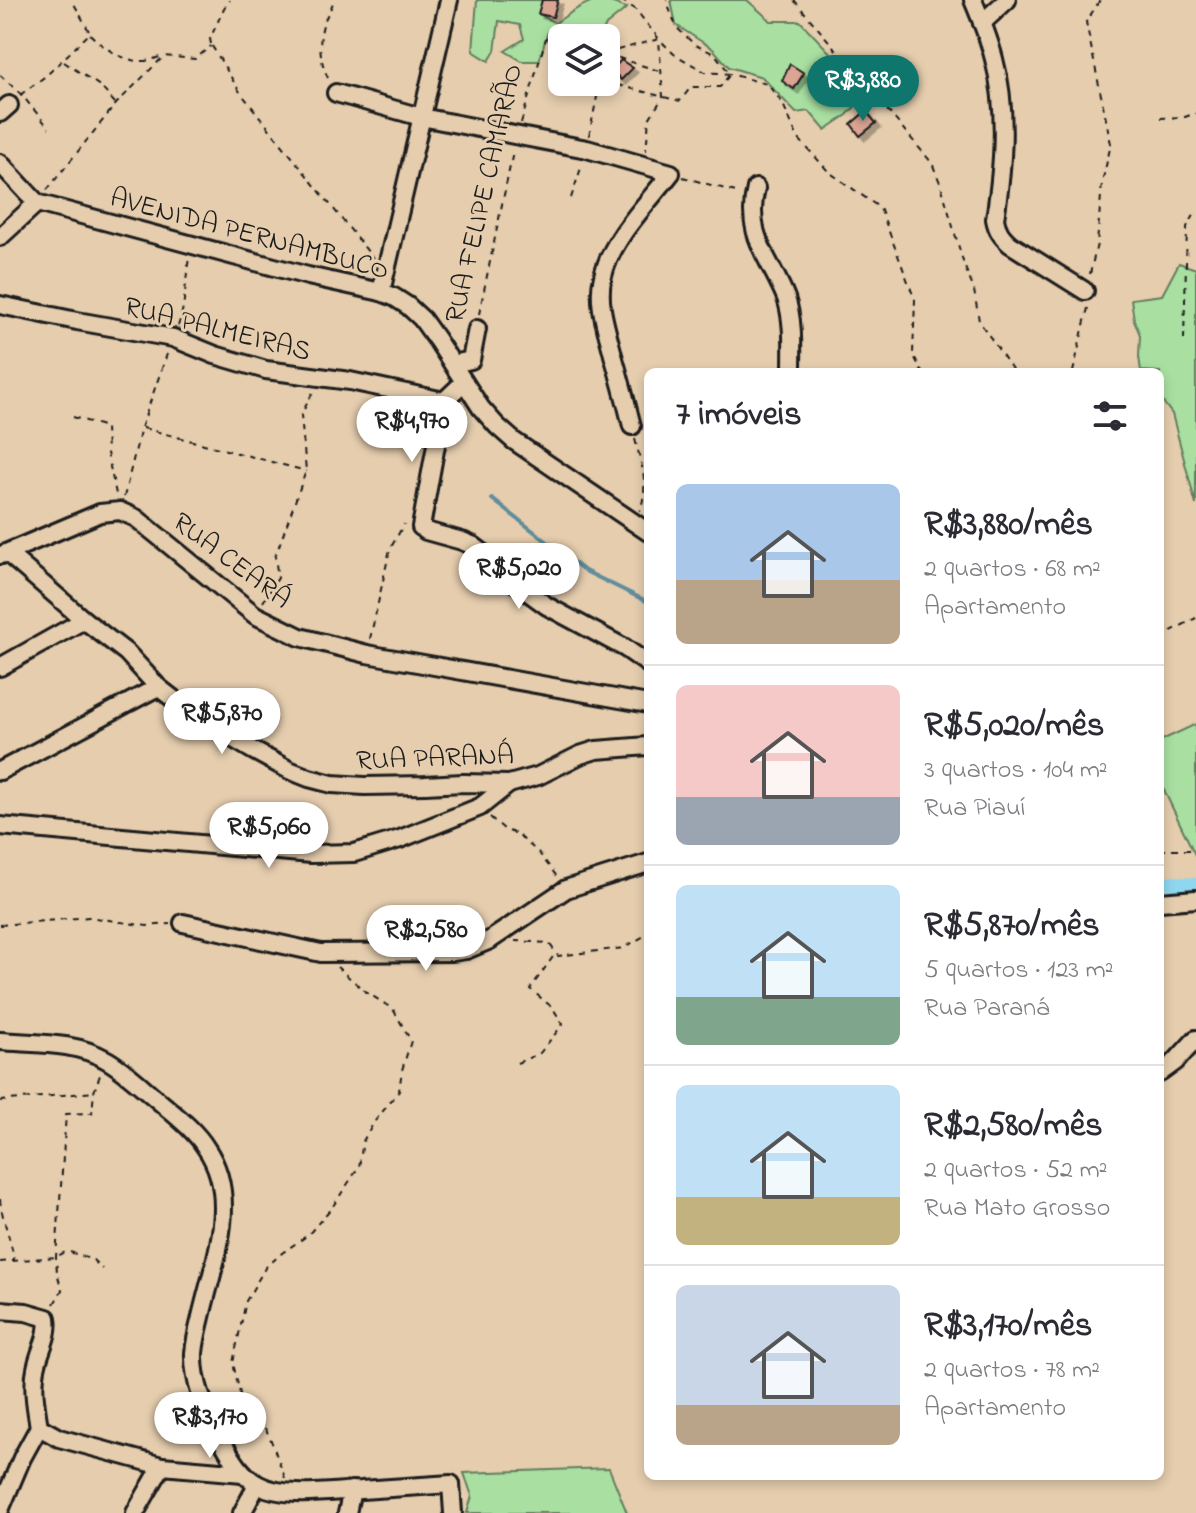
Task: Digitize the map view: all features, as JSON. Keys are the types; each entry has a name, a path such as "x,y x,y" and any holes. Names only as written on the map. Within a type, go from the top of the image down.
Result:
{"street":[{"path":"381,292 449,0"},
{"path":"973,0 997,73 1002,118 1003,152 996,227 1010,244 1085,291"},
{"path":"982,23 1007,0"},
{"path":"336,93 421,117 587,149 671,173 620,238 602,276 603,315 632,426"},
{"path":"0,163 37,203 0,237"},
{"path":"754,192 751,205 760,248 792,319 792,368"},
{"name":"AVENIDA PERNAMBUCO","path":"37,203 308,276 381,292 408,306 422,319 481,408 497,426 514,441 642,528"},
{"name":"RUA PALMEIRAS","path":"0,305 173,338 252,366 350,381 444,401"},
{"name":"RUA FELIPE CAMARÃO","path":"453,364 471,360 477,329"},
{"path":"464,382 444,401 421,527 474,546 514,582 547,606 644,661"},
{"path":"4,554 100,513 120,511"},
{"name":"RUA CEARÁ","path":"120,511 136,518 255,615 300,637 367,654 644,703"},
{"name":"RUA PARANÁ","path":"4,554 127,653 158,687 198,718 289,770 309,778 332,784 365,786 509,784 538,776 596,750 644,746"},
{"path":"0,667 84,620"},
{"path":"0,771 158,687"},
{"path":"0,826 337,855 376,848 480,807 509,784"},
{"path":"183,923 321,953 453,952 490,940 566,889 644,864"},
{"path":"1164,902 1196,899"},
{"path":"1164,1070 1196,1039"},
{"path":"0,1041 70,1047 104,1058 141,1086 198,1138 210,1155 222,1183 224,1210 220,1242 194,1353 195,1373 215,1429 243,1473 257,1485 291,1492 451,1484 453,1513"},
{"path":"0,1310 47,1318 49,1329 35,1370 39,1427 0,1510"},
{"path":"39,1427 59,1438 162,1466 243,1473"},
{"path":"135,1513 162,1466"},
{"path":"242,1513 257,1485"},
{"path":"347,1513 352,1490"}],"path":[{"path":"72,0 97,41 123,58 141,62 164,56 195,59 212,46"},
{"path":"230,0 210,39 212,46 240,92 385,274"},
{"path":"334,0 323,24 319,49 324,70 336,93"},
{"path":"621,0 635,9 674,54 705,72 730,74 767,84 782,102 798,138 829,172 880,208 915,300 913,354 920,368"},
{"path":"667,0 677,28 695,45 715,54 730,74"},
{"path":"794,0 932,163 974,290 979,321 1011,368"},
{"path":"1074,368 1088,309 1085,291 1097,244 1102,183 1111,144 1086,22 1100,0"},
{"path":"10,104 90,33"},
{"name":"RUA FELIPE CAMARÃO","path":"477,329 517,135 548,35"},
{"path":"620,50 659,39"},
{"path":"645,165 649,119 663,97 659,39"},
{"path":"37,203 116,104 164,56"},
{"path":"620,58 662,72"},
{"path":"62,61 100,86 116,104"},
{"path":"620,86 680,101 691,87 720,87 730,74"},
{"path":"0,75 10,104 49,128"},
{"path":"593,117 597,96"},
{"path":"1160,118 1185,117 1196,113"},
{"path":"671,173 754,192"},
{"path":"1184,339 1187,227 1196,212"},
{"path":"120,511 141,428 185,309 185,280 192,245"},
{"path":"255,615 278,578 275,557 306,471 301,415 320,378"},
{"path":"73,417 106,427 107,453 120,511"},
{"path":"632,426 644,474"},
{"path":"141,428 306,471"},
{"path":"642,528 644,505"},
{"path":"367,654 390,549 403,524 421,527"},
{"path":"1164,635 1196,618"},
{"path":"480,807 505,830 517,834 539,853 566,889"},
{"path":"1164,850 1192,850"},
{"path":"0,925 89,917 147,926 183,923"},
{"path":"490,940 549,943 558,956 623,948 644,936"},
{"path":"291,1492 269,1435 261,1422 243,1407 233,1363 246,1301 265,1268 308,1235 333,1206 359,1167 363,1141 399,1091 411,1041 393,1009 366,992 321,953"},
{"path":"517,1063 540,1053 563,1024 552,1007 530,989 555,953"},
{"path":"47,1318 62,1290 56,1257 66,1114 92,1113 94,1092 104,1058"},
{"path":"0,1101 94,1092"},
{"path":"0,1199 14,1262"},
{"path":"0,1262 56,1257 67,1251 93,1260 102,1269"},
{"path":"215,1429 230,1412 243,1407"}],"green space":[{"path":"477,0 542,0 539,14 555,23 590,2 605,1 627,8 607,24 548,24 539,61 522,61 505,51 524,39 520,25 499,21 495,51 489,61 473,51"},
{"path":"671,0 747,0 771,21 800,21 854,78 844,90 859,102 847,115 825,130 809,111 796,113 762,77 729,67 713,49 676,25"},
{"path":"1179,263 1196,269 1196,505 1172,414 1164,403 1164,368 1141,368 1140,335 1131,299 1162,295"},
{"path":"1196,724 1196,857 1164,790 1164,739"},
{"path":"609,1468 627,1513 467,1513 472,1496 464,1473"}],"building":[{"path":"542,0 558,0 553,17 538,14"},
{"path":"620,61 633,68 621,80 620,79"},
{"path":"790,64 804,73 794,89 782,81"},
{"path":"855,83 866,92 859,102 844,90"},
{"path":"866,111 876,123 860,136 851,124"}],"waterway":[{"path":"492,499 585,571 644,600"},
{"path":"1164,882 1196,885"}]}
